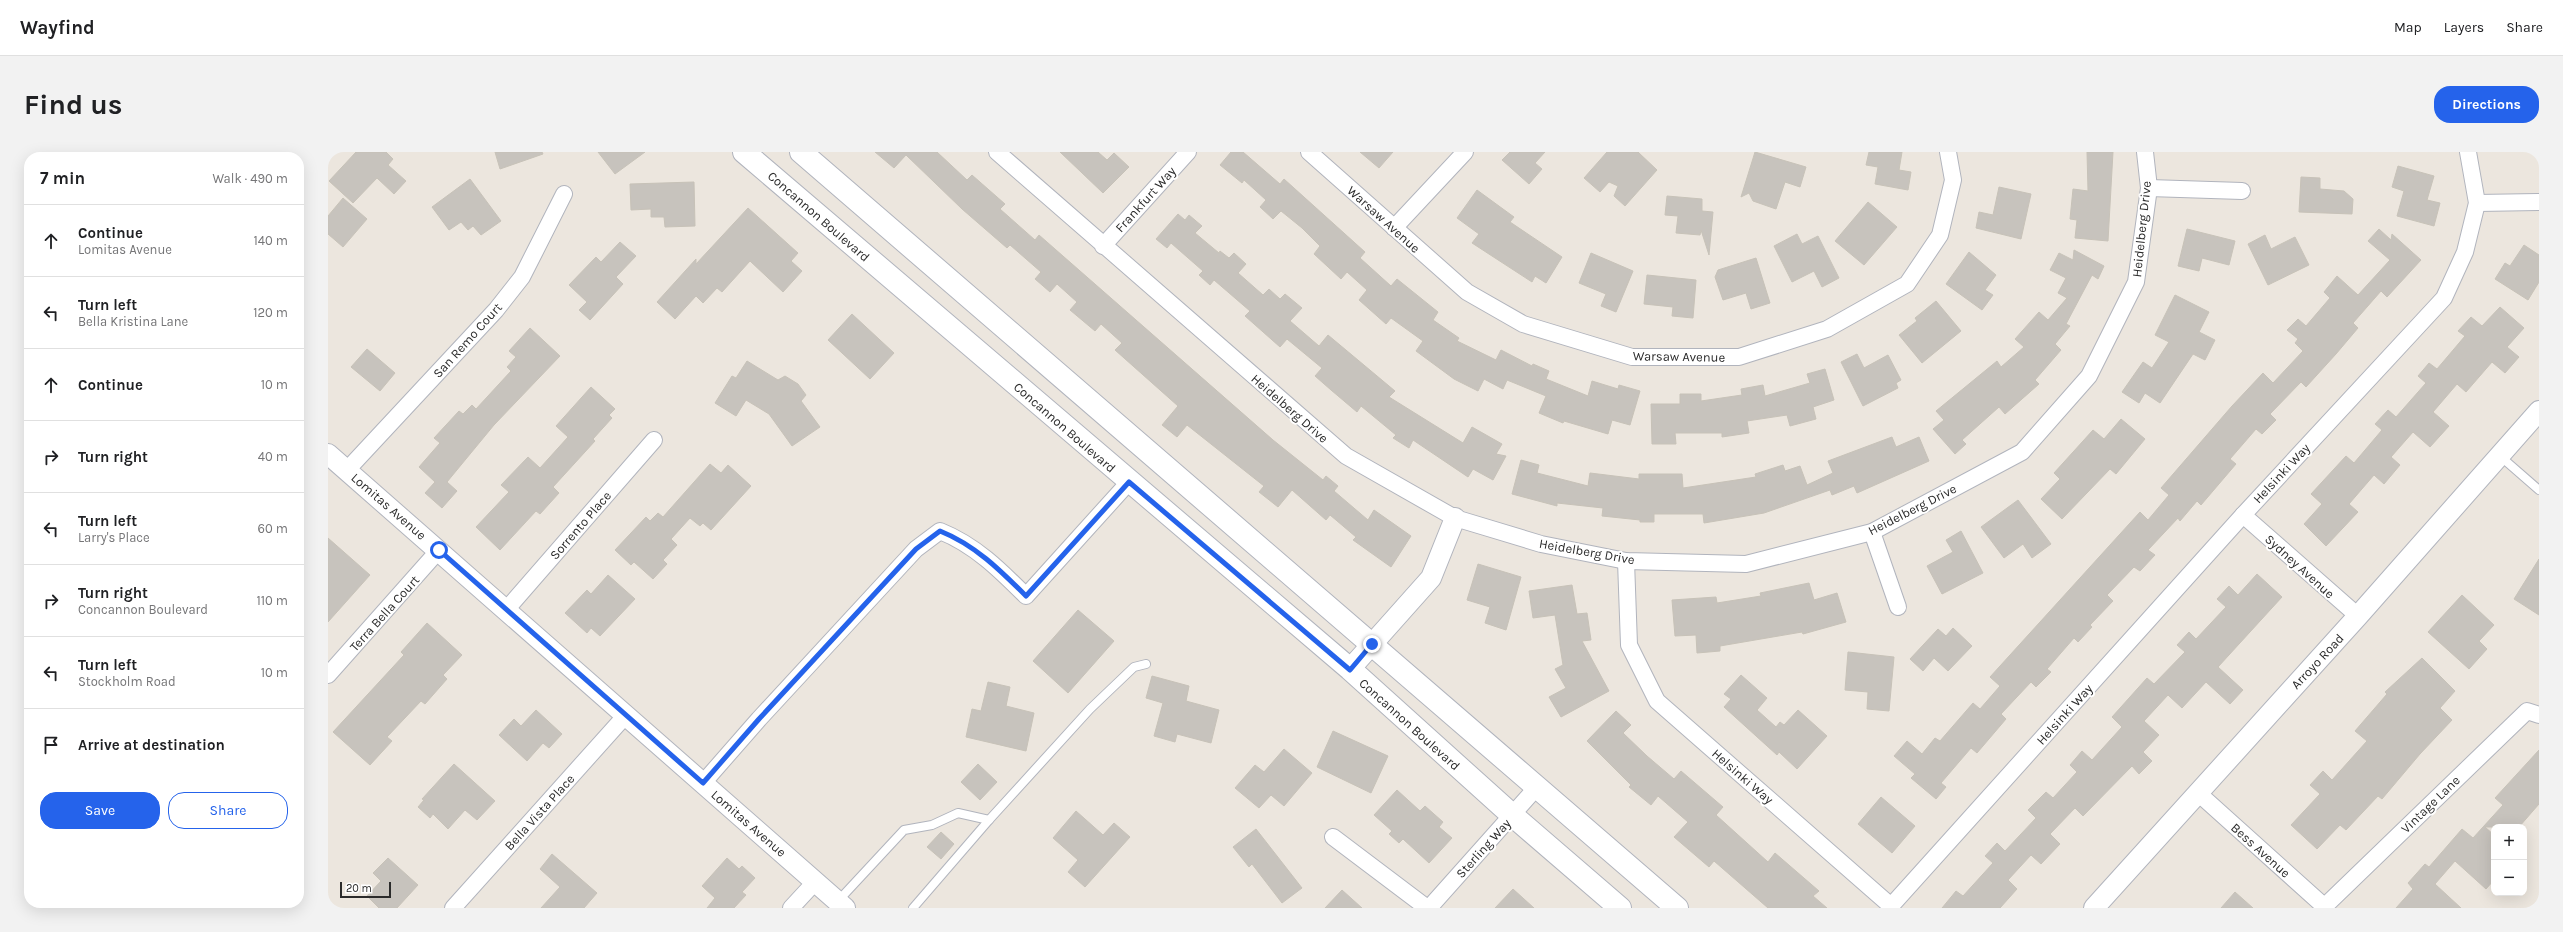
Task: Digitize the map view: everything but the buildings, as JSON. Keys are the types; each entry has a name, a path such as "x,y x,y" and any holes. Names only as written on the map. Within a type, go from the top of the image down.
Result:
{"main road":[{"name":"Concannon Boulevard","path":"744,152 1350,670 1512,816 1620,908"},
{"path":"801,152 1677,908"}],"street":[{"name":"Heidelberg Drive","path":"997,152 1103,246 1346,456 1455,518 1541,544 1626,560 1746,564 1872,532 2022,452 2089,376 2136,282 2148,188 2145,152"},
{"name":"Frankfurt Way","path":"1103,246 1188,152"},
{"name":"Warsaw Avenue","path":"1309,152 1467,292 1522,324 1632,357 1739,357 1827,329 1907,284 1940,235 1953,180 1948,152"},
{"path":"1394,228 1465,152"},
{"name":"Helsinki Way","path":"1626,560 1629,645 1657,700 1891,906 2243,514 2444,298 2465,252 2477,203 2468,152"},
{"path":"2148,188 2242,191"},
{"name":"San Remo Court","path":"347,470 496,310 522,277 564,194"},
{"path":"2477,203 2538,202"},
{"name":"Arroyo Road","path":"2094,908 2197,792 2358,616 2539,411"},
{"name":"Sorrento Place","path":"506,610 654,440"},
{"name":"Lomitas Avenue","path":"328,454 842,905"},
{"path":"703,783 759,719 916,549 940,531 961,539 1000,569 1026,596 1129,482"},
{"name":"Sydney Avenue","path":"2243,514 2358,616"},
{"path":"1350,670 1431,578 1455,518"},
{"path":"1872,532 1898,607"},
{"name":"Terra Bella Court","path":"328,675 439,550"},
{"name":"Vintage Lane","path":"2325,907 2528,711 2539,715"},
{"name":"Bella Vista Place","path":"452,908 626,715"},
{"name":"Sterling Way","path":"1428,908 1537,787"},
{"name":"Bess Avenue","path":"2197,792 2325,907"},
{"path":"1333,837 1428,908"},
{"path":"791,908 815,882"}],"lane":[{"path":"2500,455 2539,490"},
{"path":"913,908 989,820 1090,710 1134,667 1146,664"},
{"path":"842,905 904,830 932,825 958,812 989,820"}],"route":[{"path":"439,550 703,783 759,719 916,549 940,531 961,539 1000,569 1026,596 1129,482 1350,670 1372,644"}]}
